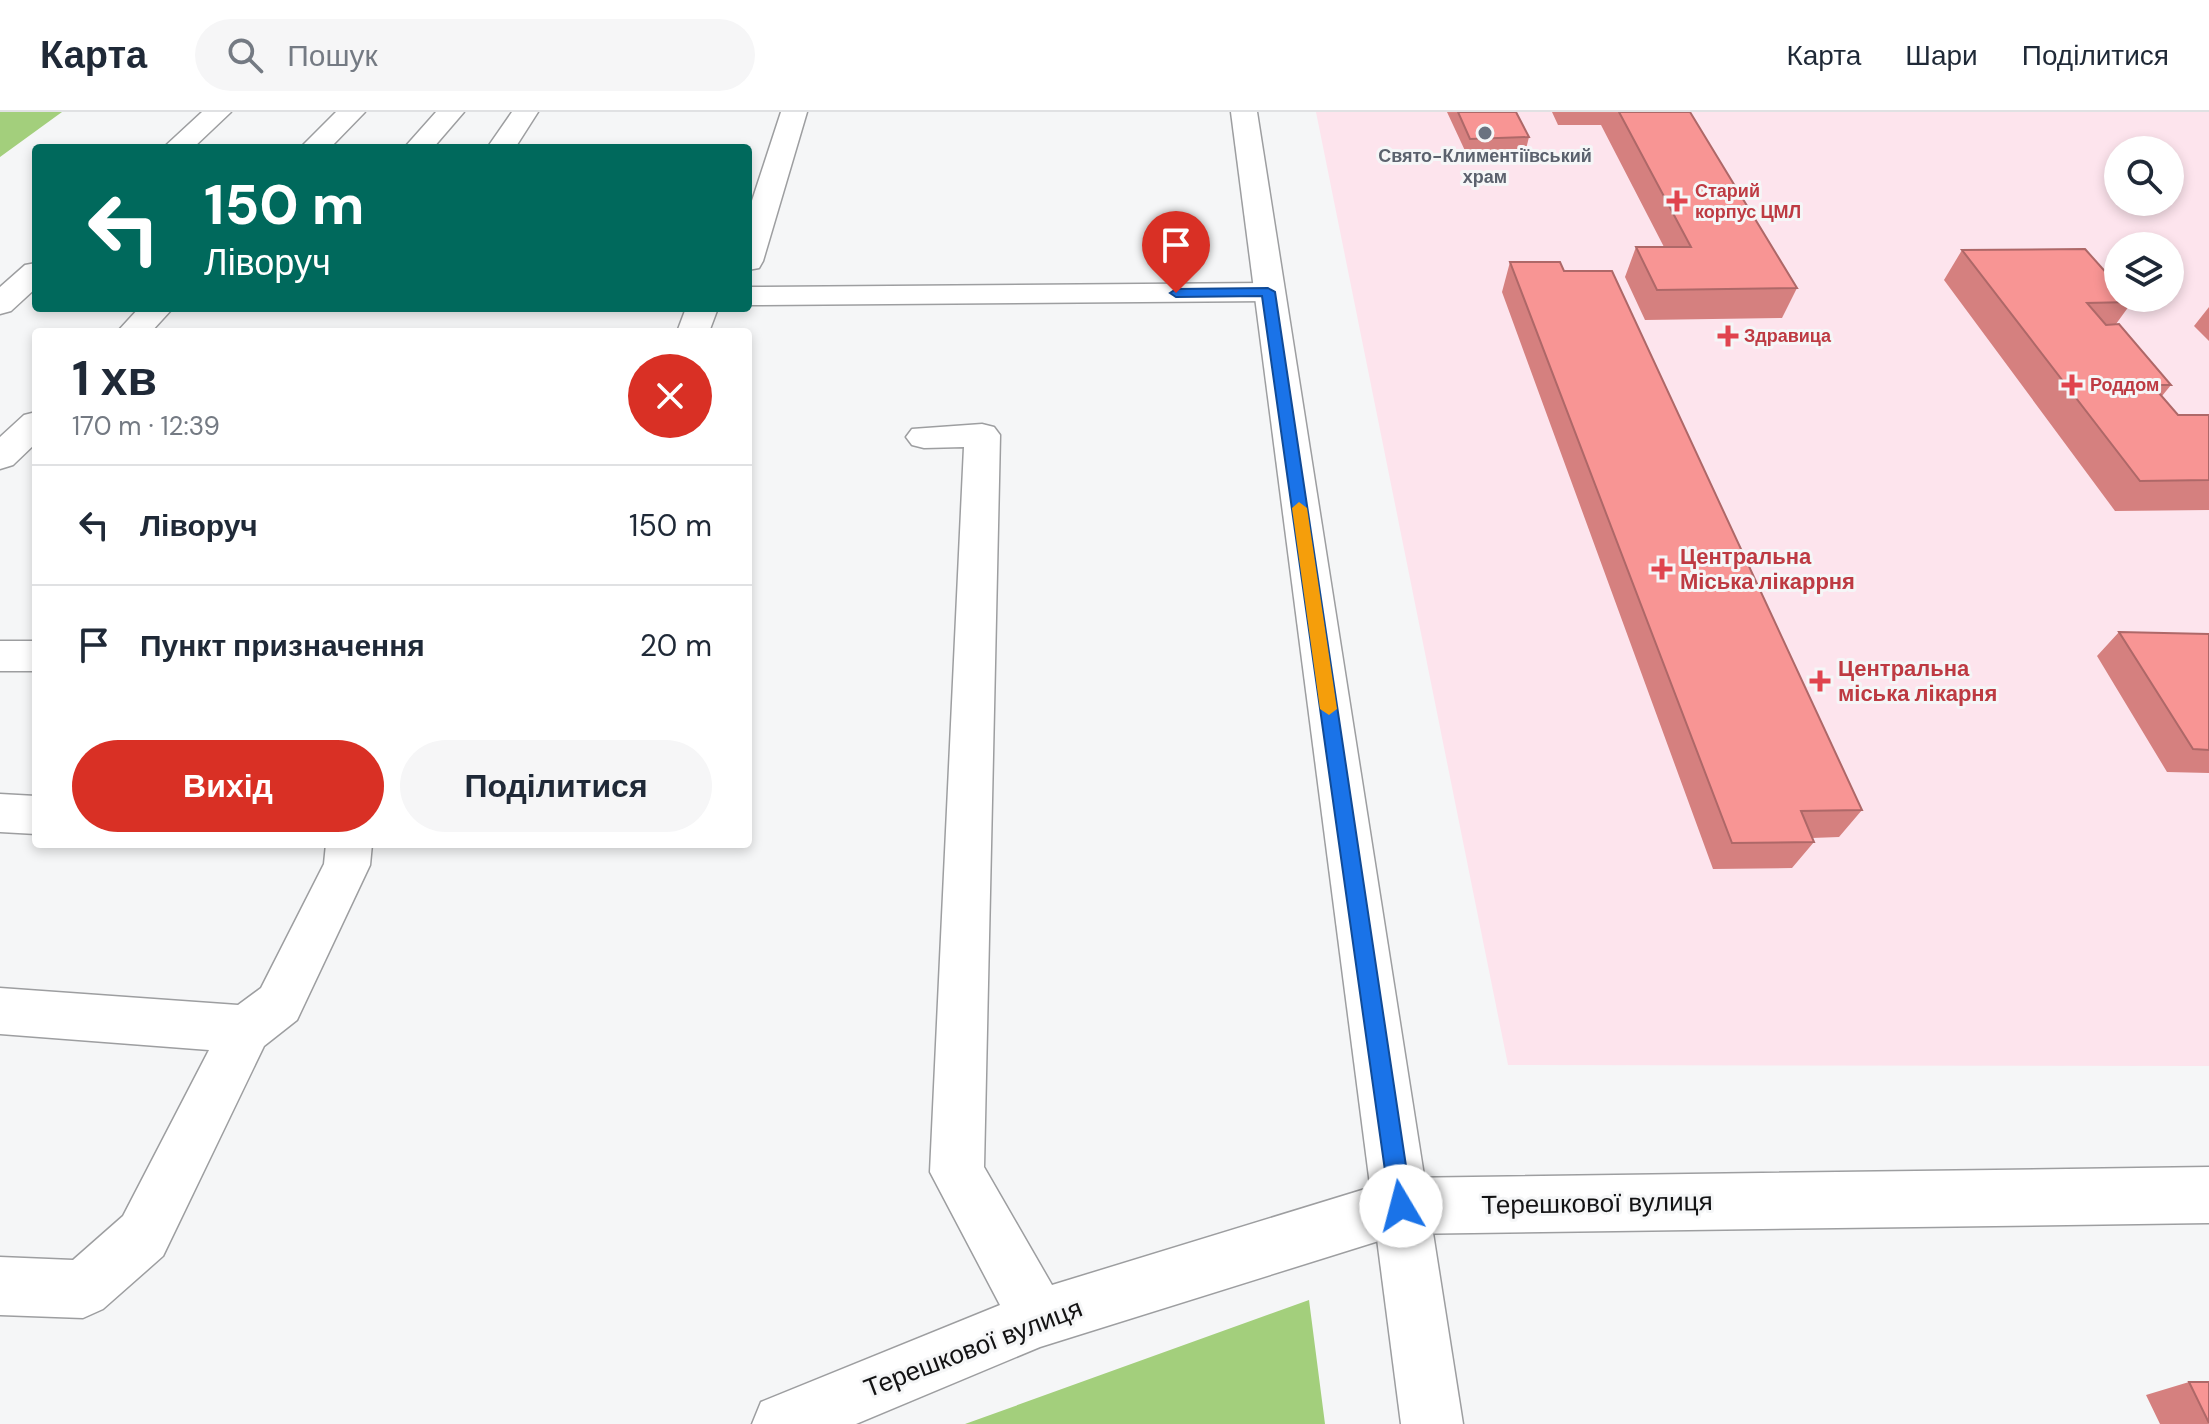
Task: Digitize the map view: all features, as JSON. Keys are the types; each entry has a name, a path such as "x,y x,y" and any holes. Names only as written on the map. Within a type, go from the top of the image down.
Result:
{"street":[{"path":"182,144 218,112"},
{"path":"318,144 352,112"},
{"path":"422,144 451,112"},
{"path":"504,144 525,112"},
{"path":"752,248 794,112"},
{"path":"1244,112 1432,1424"},
{"path":"0,304 32,276"},
{"path":"752,296 1268,292"},
{"path":"137,328 153,312"},
{"path":"0,457 32,427"},
{"path":"924,437 982,435 957,1172 1039,1318"},
{"path":"0,656 32,656"},
{"path":"0,813 32,815"},
{"path":"0,1286 83,1289 143,1236 246,1029 279,1004 347,865 349,848"},
{"path":"0,1011 246,1029"},
{"name":"Терешкової вулиця","path":"783,1424 1039,1318 1401,1206 2209,1195"}],"shaded area":[{"name":"Центральна міська лікарня","path":"1316,112 2209,112 2209,1066 1508,1065"}],"green space":[{"path":"0,112 62,112 0,157"},
{"path":"1309,1300 1325,1424 965,1424"}],"building":[{"path":"1458,112 1516,112 1529,137 1470,139"},
{"path":"1619,112 1690,112 1797,288 1657,290 1636,247 1691,247"},
{"path":"2085,249 2104,270 2104,303 2087,303 2106,325 2119,324 2171,385 2152,385 2178,415 2209,415 2209,480 2140,481 1962,250"},
{"name":"Центральна Міська лікаррня","path":"1510,262 1560,262 1564,271 1612,271 1862,810 1801,811 1814,842 1732,843"},
{"path":"2119,632 2209,634 2209,750 2193,749"},
{"path":"2189,1382 2209,1382 2209,1423"}],"slow traffic":[{"path":"1299,508 1329,709"}],"place":[{"name":"Свято-Климентіївський храм","path":"1485,133"},
{"name":"Старий корпус ЦМЛ","path":"1677,201"},
{"name":"Здравица","path":"1728,336"},
{"name":"Роддом","path":"2072,385"},
{"name":"Центральна Міська лікаррня","path":"1662,569"},
{"name":"Центральна міська лікарня","path":"1820,681"}],"route":[{"path":"1176,293 1268,292 1401,1206"}]}
